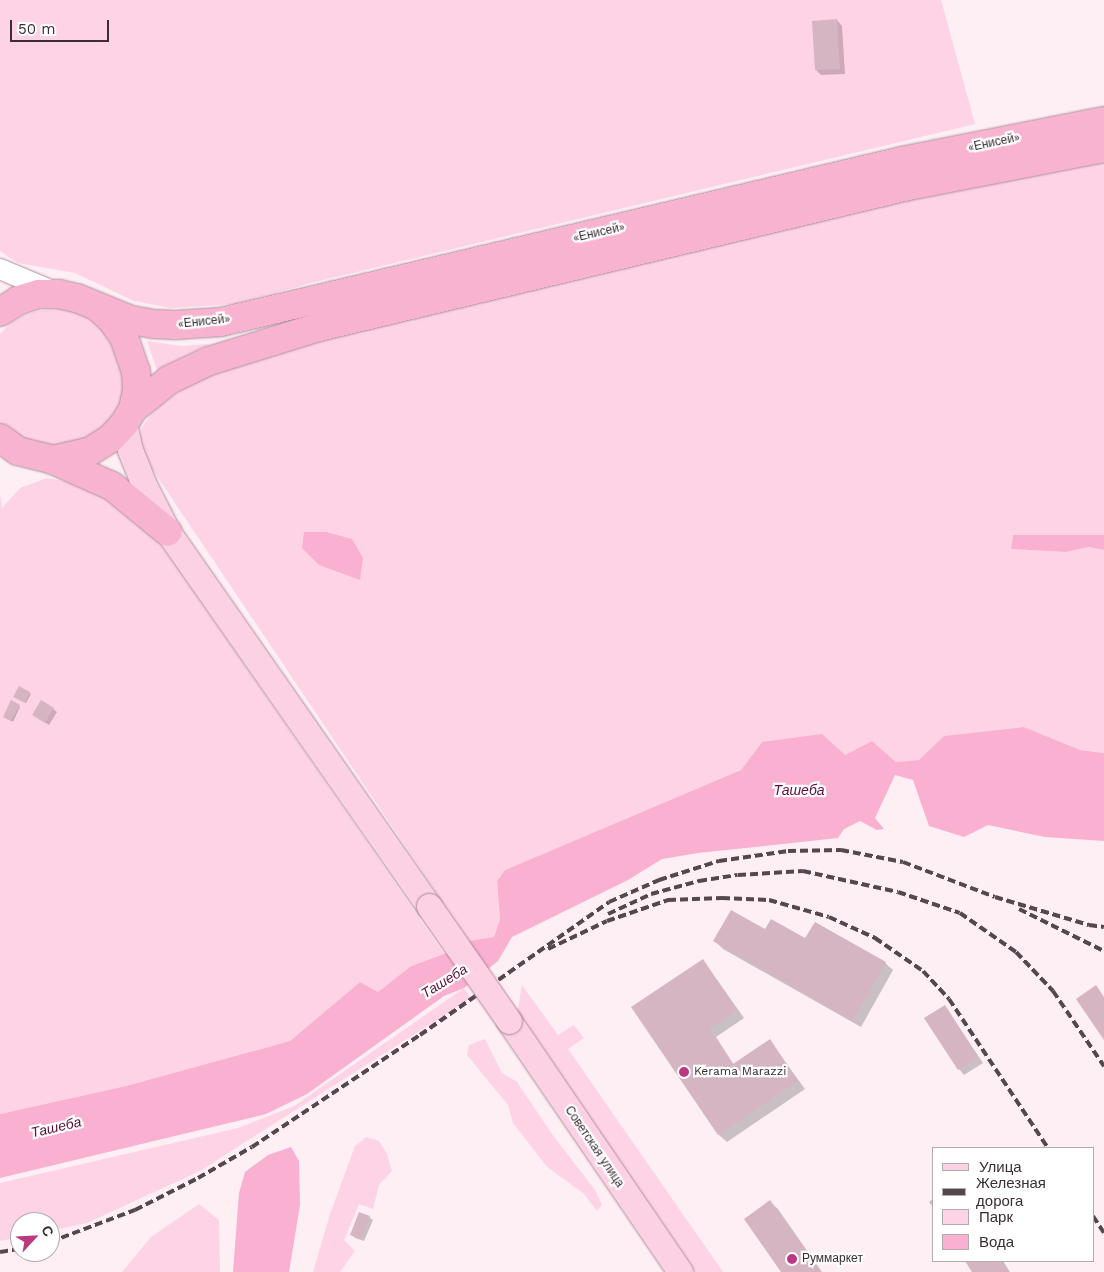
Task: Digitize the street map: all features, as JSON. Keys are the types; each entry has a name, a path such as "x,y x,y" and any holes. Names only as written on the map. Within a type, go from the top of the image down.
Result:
{"highway":[{"name":"«Енисей»","path":"0,312 19,300 38,294 59,294 95,305 132,320 154,324 175,325 221,322 902,161 1104,121"},
{"name":"«Енисей»","path":"0,438 18,451 54,460 89,452 111,438 128,416 169,380 209,360 319,327 908,186 1104,148"},
{"name":"«Енисей»","path":"95,305 113,321 132,354 137,390 128,416"},
{"path":"54,460 112,486 168,532"}],"main road":[{"name":"Советская улица","path":"128,416 130,450 145,487 168,532 509,1021 680,1272"}],"street":[{"path":"0,268 59,294"}],"green space":[{"path":"0,0 941,0 975,124 311,283 235,304 171,308 134,301 75,273 18,263 0,251"},
{"path":"1104,160 1104,535 1013,535 1011,549 1065,552 1089,547 1104,550 1104,753 1080,750 1024,727 945,736 919,760 896,762 872,741 845,755 762,742 741,770 505,870 497,881 500,919 494,937 469,941 142,454 140,430 157,406 197,380 321,339 912,196"},
{"path":"45,309 64,309 82,314 97,324 110,337 124,371 124,390 119,408 97,437 44,450 0,426 0,334 11,323 27,314"},
{"path":"147,341 181,346 209,344 157,370"},
{"path":"47,478 69,482 110,496 160,543 444,954 411,966 378,992 360,982 290,1041 126,1086 0,1114 0,495 2,508 20,488"},
{"path":"522,985 558,1035 574,1025 584,1038 568,1049 723,1272 695,1272 517,1014"},
{"path":"464,988 471,998 200,1171 87,1223 60,1229 60,1212 10,1212 10,1239 0,1241 0,1183 238,1128 294,1106"},
{"path":"485,1039 502,1073 517,1082 552,1134 595,1190 602,1205 597,1211 583,1193 547,1167 513,1123 508,1105 467,1055 469,1045"},
{"path":"366,1137 379,1141 387,1154 392,1171 379,1185 373,1209 359,1204 344,1240 355,1251 340,1272 313,1272 330,1214 355,1146"},
{"path":"199,1204 219,1220 220,1272 122,1272 151,1237"}],"water":[{"path":"304,532 326,532 352,539 363,558 360,580 319,565 302,548"},
{"path":"1013,535 1104,535 1104,550 1089,547 1065,552 1011,549"},
{"name":"Ташеба","path":"1024,727 1080,750 1104,753 1104,841 1045,837 988,825 964,837 929,826 913,780 895,775 875,818 884,829 877,830 860,821 844,829 838,838 698,853 662,859 628,880 512,937 498,961 464,988 444,996 307,1094 266,1114 0,1178 0,1114 126,1086 290,1041 360,982 378,992 411,966 444,954 469,941 494,937 500,919 497,881 505,870 741,770 762,742 822,734 845,755 872,741 896,762 919,760 944,736"},
{"path":"291,1147 299,1161 300,1205 289,1272 233,1272 239,1193 245,1172 268,1155"}],"building":[{"path":"837,19 840,69 815,70 812,21"},
{"path":"19,686 30,692 25,703 13,697"},
{"path":"11,700 20,705 11,721 3,717"},
{"path":"41,700 54,708 45,723 32,715"},
{"path":"731,910 765,929 771,919 805,938 815,922 886,962 853,1021 713,941"},
{"path":"703,959 737,1010 709,1029 733,1064 770,1039 798,1081 718,1135 631,1007"},
{"path":"1096,985 1104,997 1104,1040 1076,999"},
{"path":"945,1005 978,1057 958,1070 924,1018"},
{"path":"770,1200 821,1272 781,1272 744,1219"},
{"path":"359,1212 370,1216 361,1239 350,1235"},
{"path":"966,1262 1003,1262 1009,1272 972,1272"}],"railway":[{"path":"60,1238 135,1210 198,1178 252,1147 420,1035 609,902 659,880 719,861 788,851 841,850 903,862 995,897 1089,925 1104,927"},
{"path":"608,914 651,894 699,881 738,875 803,871 898,892 960,913 1016,952 1053,991 1104,1066"},
{"path":"548,949 607,921 668,900 722,898 769,900 829,917 875,938 923,971 949,999 1047,1147"},
{"path":"1019,909 1104,951"},
{"path":"1094,1218 1104,1233"},
{"path":"0,1252 10,1250"}],"place":[{"name":"Kerama Marazzi","path":"684,1072"},
{"name":"Руммаркет","path":"792,1259"}]}
